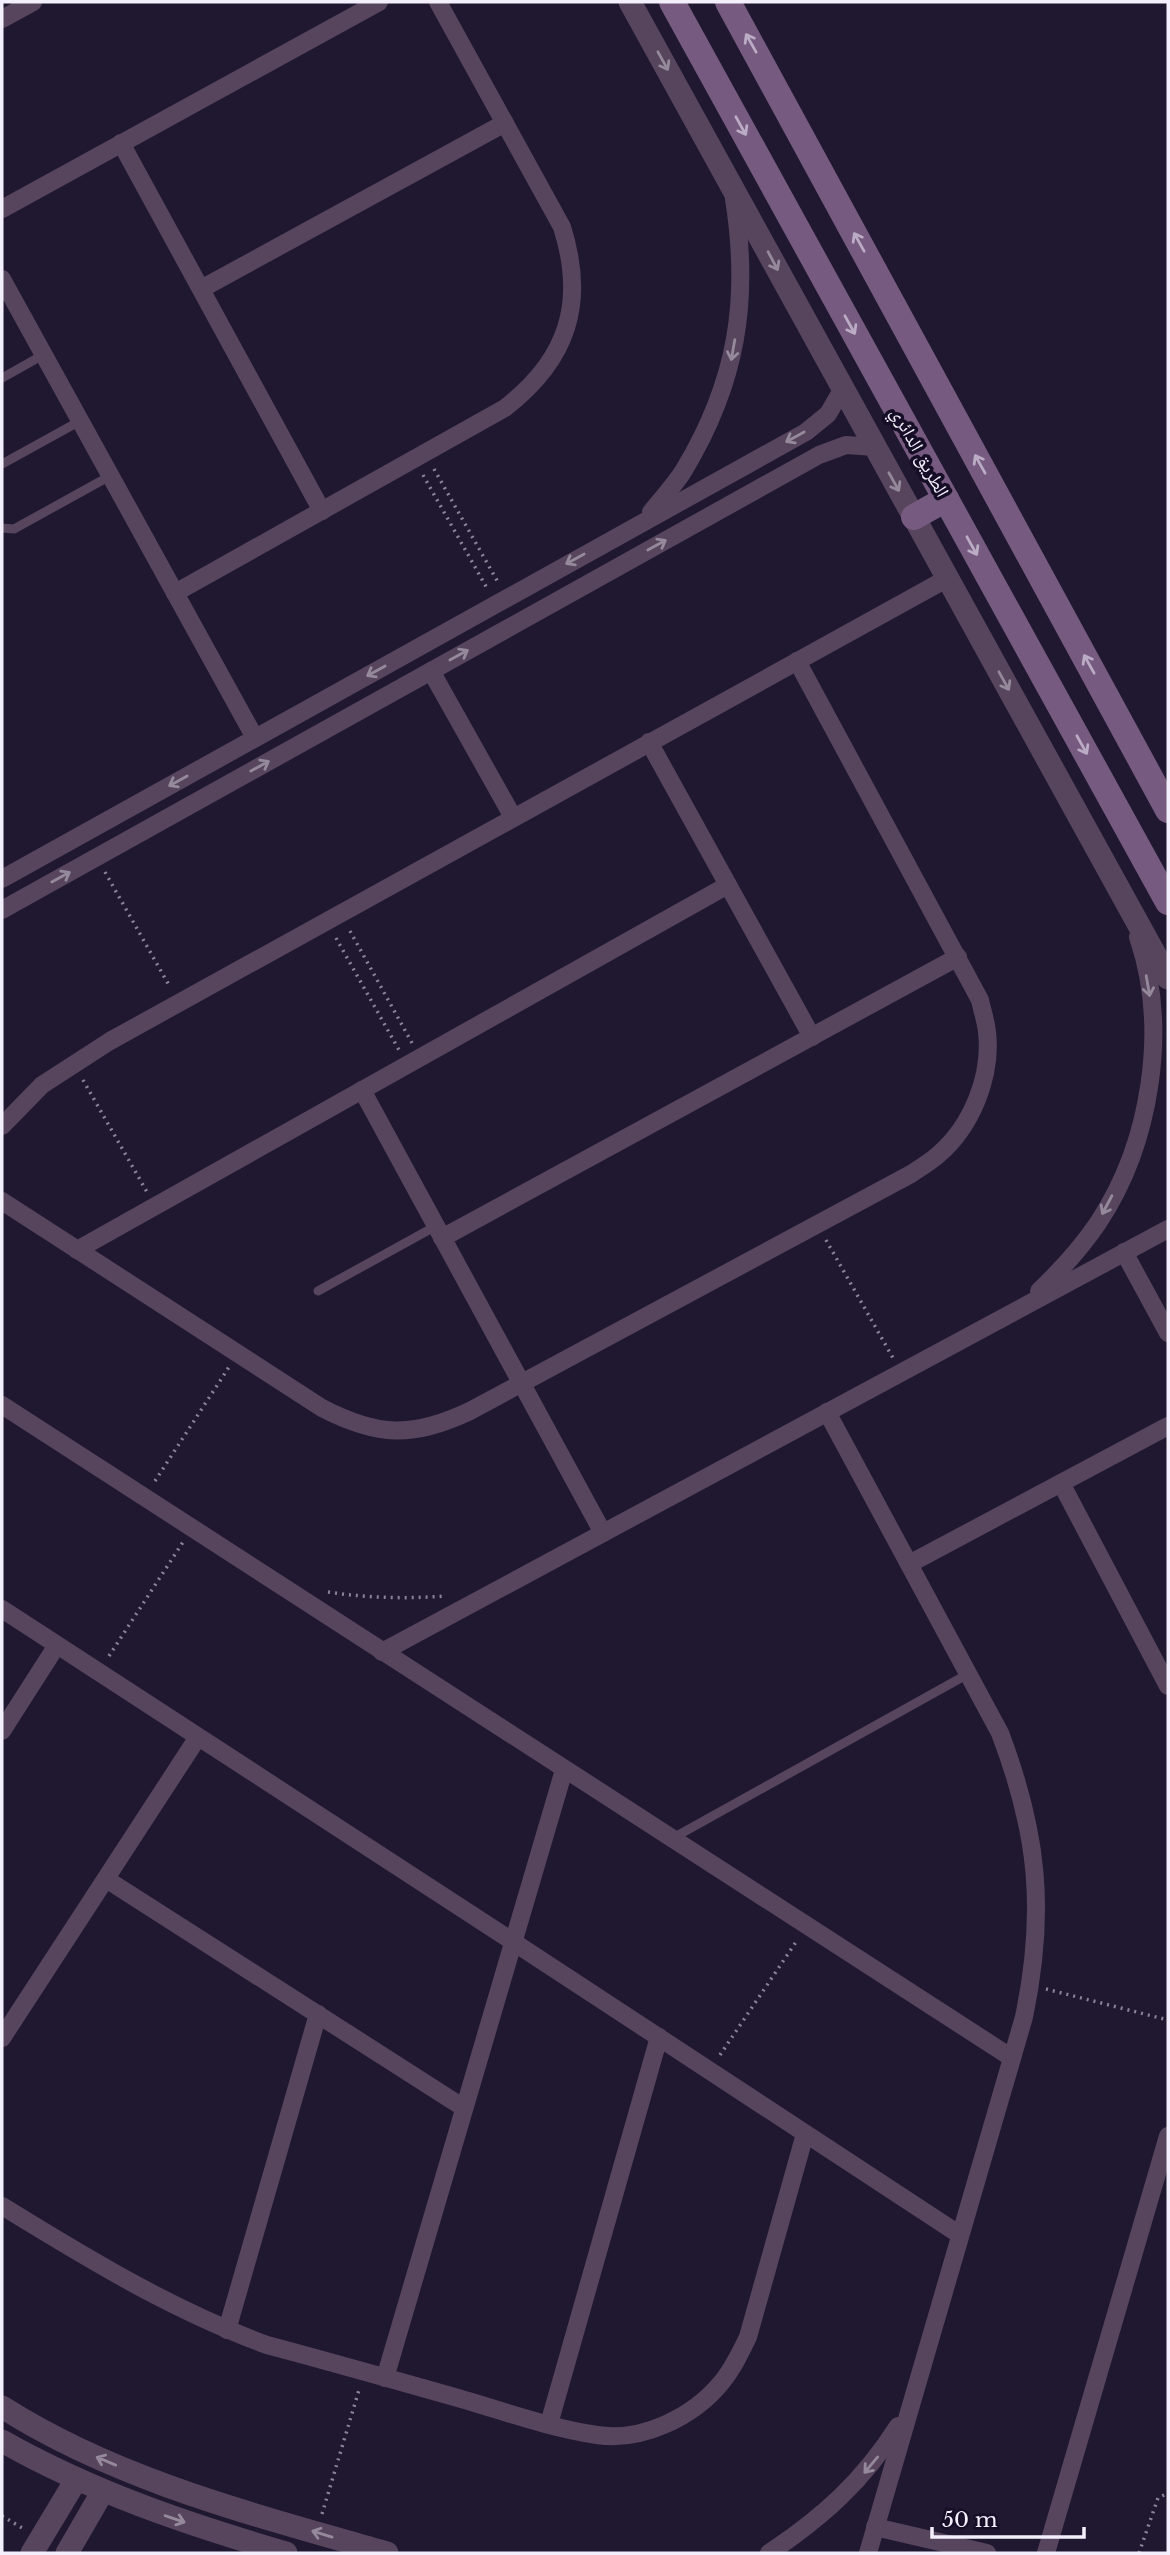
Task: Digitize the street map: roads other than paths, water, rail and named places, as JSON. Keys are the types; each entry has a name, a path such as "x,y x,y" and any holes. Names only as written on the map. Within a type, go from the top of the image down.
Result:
{"main road":[{"name":"الطريق الدائري","path":"672,2 946,499 1165,886"},
{"path":"729,2 1168,810"},
{"path":"914,517 946,499"}],"street":[{"path":"2,19 33,2"},
{"path":"2,209 379,2"},
{"path":"174,593 505,408 528,390 557,350 571,314 574,285 571,255 562,227 438,2"},
{"path":"630,2 1168,978"},
{"path":"201,289 505,123"},
{"path":"121,144 322,510"},
{"path":"646,519 683,472 711,419 730,362 741,303 741,244 732,185"},
{"path":"2,279 255,738"},
{"path":"2,879 806,432 828,414 842,390"},
{"path":"2,910 825,452 846,445 875,447"},
{"path":"2,1126 42,1085 73,1063 178,1001 948,578"},
{"path":"2,1201 322,1408 349,1423 380,1430 411,1431 442,1425 522,1384 911,1174 938,1155 961,1129 977,1100 986,1067 987,1033 980,1000 797,661"},
{"path":"431,671 513,817"},
{"path":"337,692 350,716"},
{"path":"649,742 812,1037"},
{"path":"77,1250 728,885"},
{"path":"1024,1306 1065,1267 1099,1222 1125,1171 1143,1118 1152,1062 1152,1006 1142,950 1124,897"},
{"path":"439,1232 812,1037 958,957"},
{"path":"362,1090 603,1533"},
{"path":"382,1652 1168,1228"},
{"path":"1124,1252 1168,1333"},
{"path":"2,1405 1012,2059"},
{"path":"827,1412 1000,1732 1030,1826 1036,1875 1037,1924 1031,1986 868,2553"},
{"path":"909,1564 1168,1426"},
{"path":"1061,1483 1168,1686"},
{"path":"2,1609 960,2235"},
{"path":"2,1731 57,1645"},
{"path":"2,2038 198,1737"},
{"path":"385,2378 564,1770"},
{"path":"106,1879 464,2108"},
{"path":"227,2330 318,2014"},
{"path":"549,2424 659,2037"},
{"path":"2,2206 134,2285 227,2330 267,2345 549,2424 599,2436 627,2435 653,2429 690,2410 720,2384 736,2361 748,2337 805,2134"},
{"path":"1046,2553 1168,2136"},
{"path":"2,2407 85,2452 166,2485 387,2553"},
{"path":"769,2553 810,2526 848,2492 882,2452 910,2409"},
{"path":"2,2441 76,2480 103,2491 211,2531 286,2553"},
{"path":"32,2553 76,2480"},
{"path":"66,2553 103,2491"},
{"path":"211,2531 219,2502"},
{"path":"876,2527 987,2553"}],"lane":[{"path":"2,377 43,355"},
{"path":"2,464 80,421"},
{"path":"2,528 14,529 110,476"},
{"path":"318,1291 439,1232"},
{"path":"671,1839 968,1674"}]}
